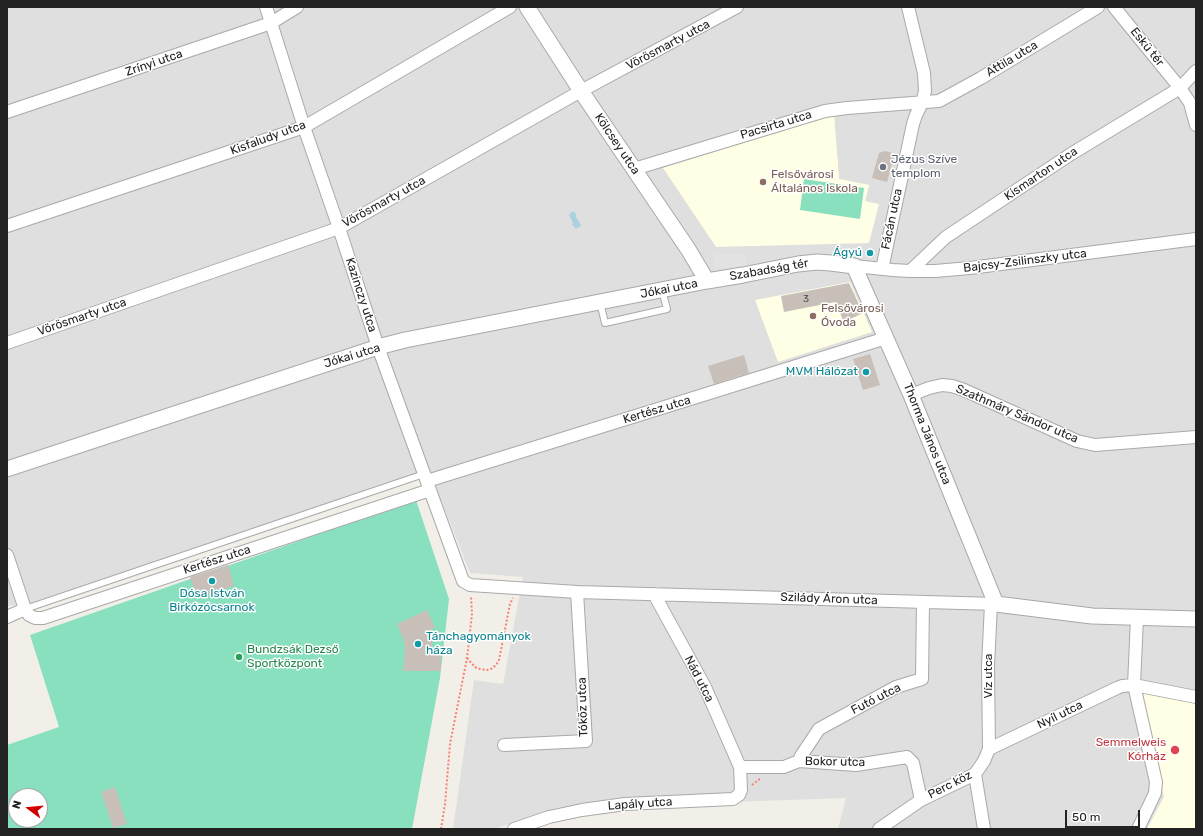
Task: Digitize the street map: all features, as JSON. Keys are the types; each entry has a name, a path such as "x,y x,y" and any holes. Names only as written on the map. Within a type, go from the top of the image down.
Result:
{"street":[{"name":"Kazinczy utca","path":"266,7 304,127 378,347 427,482 467,583"},
{"name":"Zrínyi utca","path":"7,112 271,23 297,7"},
{"name":"Kisfaludy utca","path":"7,226 304,127 510,7"},
{"name":"Kölcsey utca","path":"527,7 581,91 708,281"},
{"name":"Vörösmarty utca","path":"7,342 339,228 581,91 737,7"},
{"name":"Fácán utca","path":"882,269 913,124 925,91 924,73 908,7"},
{"name":"Attila utca","path":"922,102 939,101 981,78 1098,7"},
{"name":"Eskü tér","path":"1114,7 1180,88 1190,103 1196,125"},
{"name":"Kismarton utca","path":"910,271 946,237 1071,154 1180,88 1196,71"},
{"name":"Pacsirta utca","path":"634,169 826,111 922,102"},
{"name":"Bajcsy-Zsilinszky utca","path":"854,266 910,271 970,268 1196,239"},
{"name":"Szabadság tér","path":"708,281 806,262 854,266"},
{"name":"Thorma János utca","path":"854,266 911,395 993,604"},
{"name":"Jókai utca","path":"7,469 378,347 405,340 708,281"},
{"name":"Kertész utca","path":"25,609 29,615 35,618 43,618 427,482 886,338"},
{"name":"Szathmáry Sándor utca","path":"911,395 942,385 952,386 1077,441 1095,445 1196,437"},
{"path":"7,555 25,609 7,617"},
{"name":"Szilády Áron utca","path":"467,583 577,592 993,604 1092,616 1196,619"},
{"name":"Tóköz utca","path":"504,745 586,742 577,592"},
{"name":"Nád utca","path":"654,594 705,687 740,767"},
{"name":"Futó utca","path":"799,761 819,729 896,687 922,679 923,602"},
{"name":"Víz utca","path":"989,749 988,666 993,604"},
{"path":"1137,618 1134,685 1156,782 1156,793 1138,829"},
{"path":"1134,685 1196,697"},
{"name":"Nyíl utca","path":"989,749 1117,688 1134,685"},
{"name":"Perc köz","path":"921,800 975,774 984,761 989,749"},
{"name":"Bokor utca","path":"740,767 784,768 799,761 856,765 908,757 913,763 921,800"},
{"name":"Lapály utca","path":"514,829 549,817 582,810 625,804 733,799 739,795 741,790 740,767"},
{"path":"975,774 984,829"},
{"path":"880,829 921,800"}],"lane":[{"path":"600,302 605,322 667,309 662,290"},
{"path":"25,609 427,482"}],"path":[{"path":"441,829 445,804 450,744 467,658 472,614 467,583"},
{"path":"467,658 475,667 480,669 492,669 496,665 499,660 510,604 517,588"}],"shaded area":[{"path":"7,7 1196,7 1196,703 1142,694 1164,797 1147,829 838,829 846,798 555,808 495,829 453,829 474,680 503,684 523,577 470,573 429,469 31,603 7,606","holes":["834,115 839,179 869,185 865,201 663,168"]},
{"name":"Felsővárosi Általános Iskola","path":"834,115 839,179 869,185 865,201 879,204 869,243 716,247 663,168"},
{"path":"714,253 747,254 747,269 714,269"},
{"name":"Felsővárosi Óvoda","path":"850,282 872,332 778,362 755,300"},
{"name":"Semmelweis Kórház","path":"1142,693 1196,703 1196,829 1147,829 1164,797"}],"green space":[{"path":"804,179 864,188 860,219 800,210"},
{"name":"Bundzsák Dezső Sportközpont","path":"416,500 449,599 440,678 412,829 7,829 7,745 59,727 30,635"}],"water":[{"path":"573,211 576,214 581,226 576,229 572,224 573,223 569,215"}],"building":[{"name":"Jézus Szíve templom","path":"885,151 890,152 894,157 887,182 872,178 879,153"},
{"path":"849,283 863,313 844,322 835,302 784,312 781,296"},
{"name":"MVM Hálózat","path":"870,354 880,385 863,390 853,359"},
{"path":"744,355 749,373 714,384 708,366"},
{"name":"Dósa István Birkózócsarnok","path":"228,565 234,586 197,598 190,577"},
{"name":"Tánchagyományok háza","path":"427,610 435,628 428,631 432,639 432,648 441,648 441,671 403,671 405,649 403,638 397,624"},
{"path":"115,787 127,824 113,828 101,792"}],"place":[{"name":"Jézus Szíve templom","path":"883,167"},
{"name":"Felsővárosi Általános Iskola","path":"763,182"},
{"name":"Ágyú","path":"870,253"},
{"name":"Felsővárosi Óvoda","path":"813,316"},
{"name":"MVM Hálózat","path":"866,372"},
{"name":"Dósa István Birkózócsarnok","path":"212,581"},
{"name":"Tánchagyományok háza","path":"418,644"},
{"name":"Bundzsák Dezső Sportközpont","path":"239,657"},
{"name":"Semmelweis Kórház","path":"1175,750"}]}
